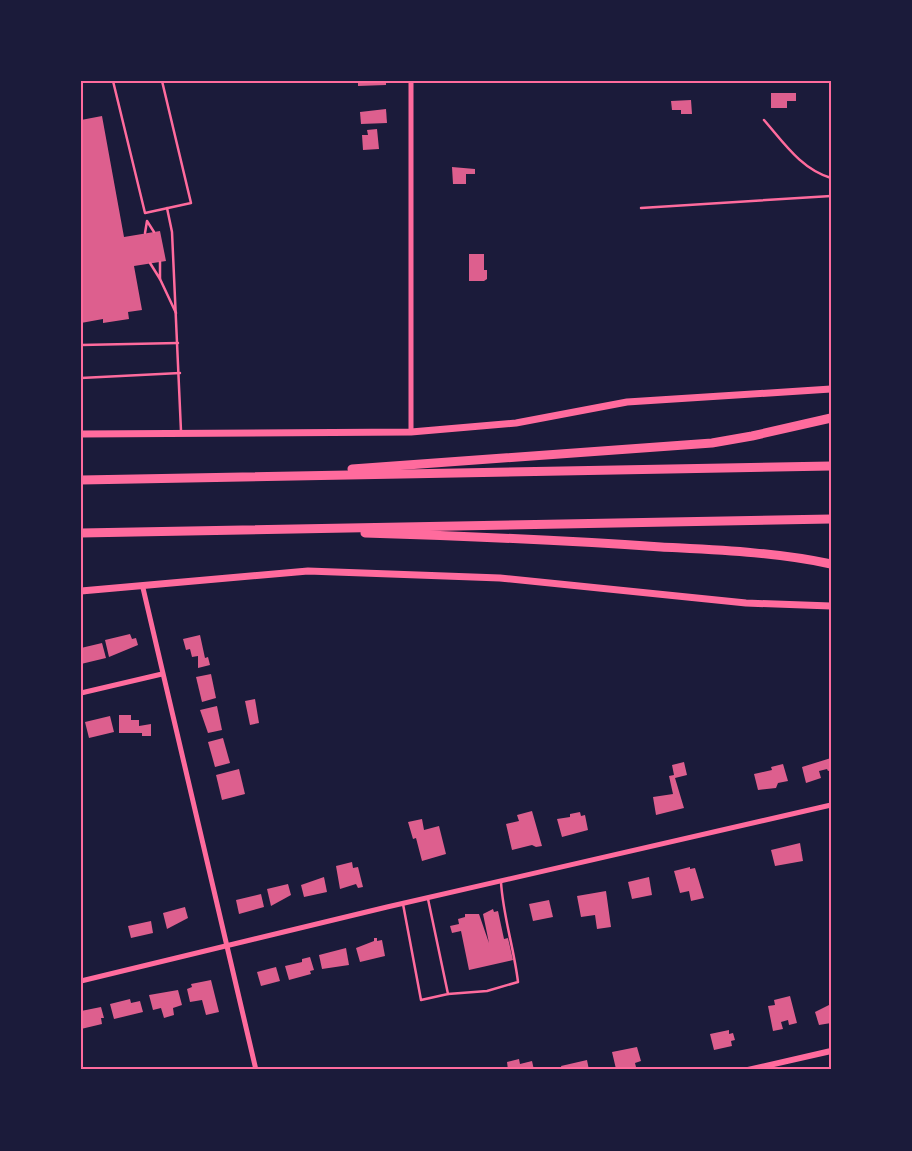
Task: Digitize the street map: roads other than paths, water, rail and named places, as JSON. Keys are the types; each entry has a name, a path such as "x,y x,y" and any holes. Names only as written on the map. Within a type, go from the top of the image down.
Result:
{"highway":[{"path":"258,477 712,443 768,433 831,418"},
{"path":"81,480 831,466"},
{"path":"81,532 831,519"},
{"path":"258,530 616,544 748,553 831,564"}],"main road":[{"path":"81,434 411,432 516,423 627,402 831,389"},
{"path":"81,591 143,588 308,571 500,578 746,603 831,606"}],"street":[{"path":"411,81 411,432"},
{"path":"143,588 256,1070"},
{"path":"81,693 162,674"},
{"path":"81,981 227,945 831,805"},
{"path":"748,1070 831,1051"}],"lane":[{"path":"113,81 147,221 154,232"},
{"path":"145,213 191,203 162,81"},
{"path":"757,81 790,81"},
{"path":"823,81 831,82"},
{"path":"764,120 803,164 812,171 831,178"},
{"path":"641,208 831,196"},
{"path":"167,208 172,232 182,433"},
{"path":"145,233 147,221"},
{"path":"160,262 160,279"},
{"path":"150,263 177,314"},
{"path":"81,344 178,343"},
{"path":"81,378 180,373"},
{"path":"403,904 421,1000 448,994 487,991 518,982 515,951 502,899 501,882"},
{"path":"428,898 448,994"}]}
